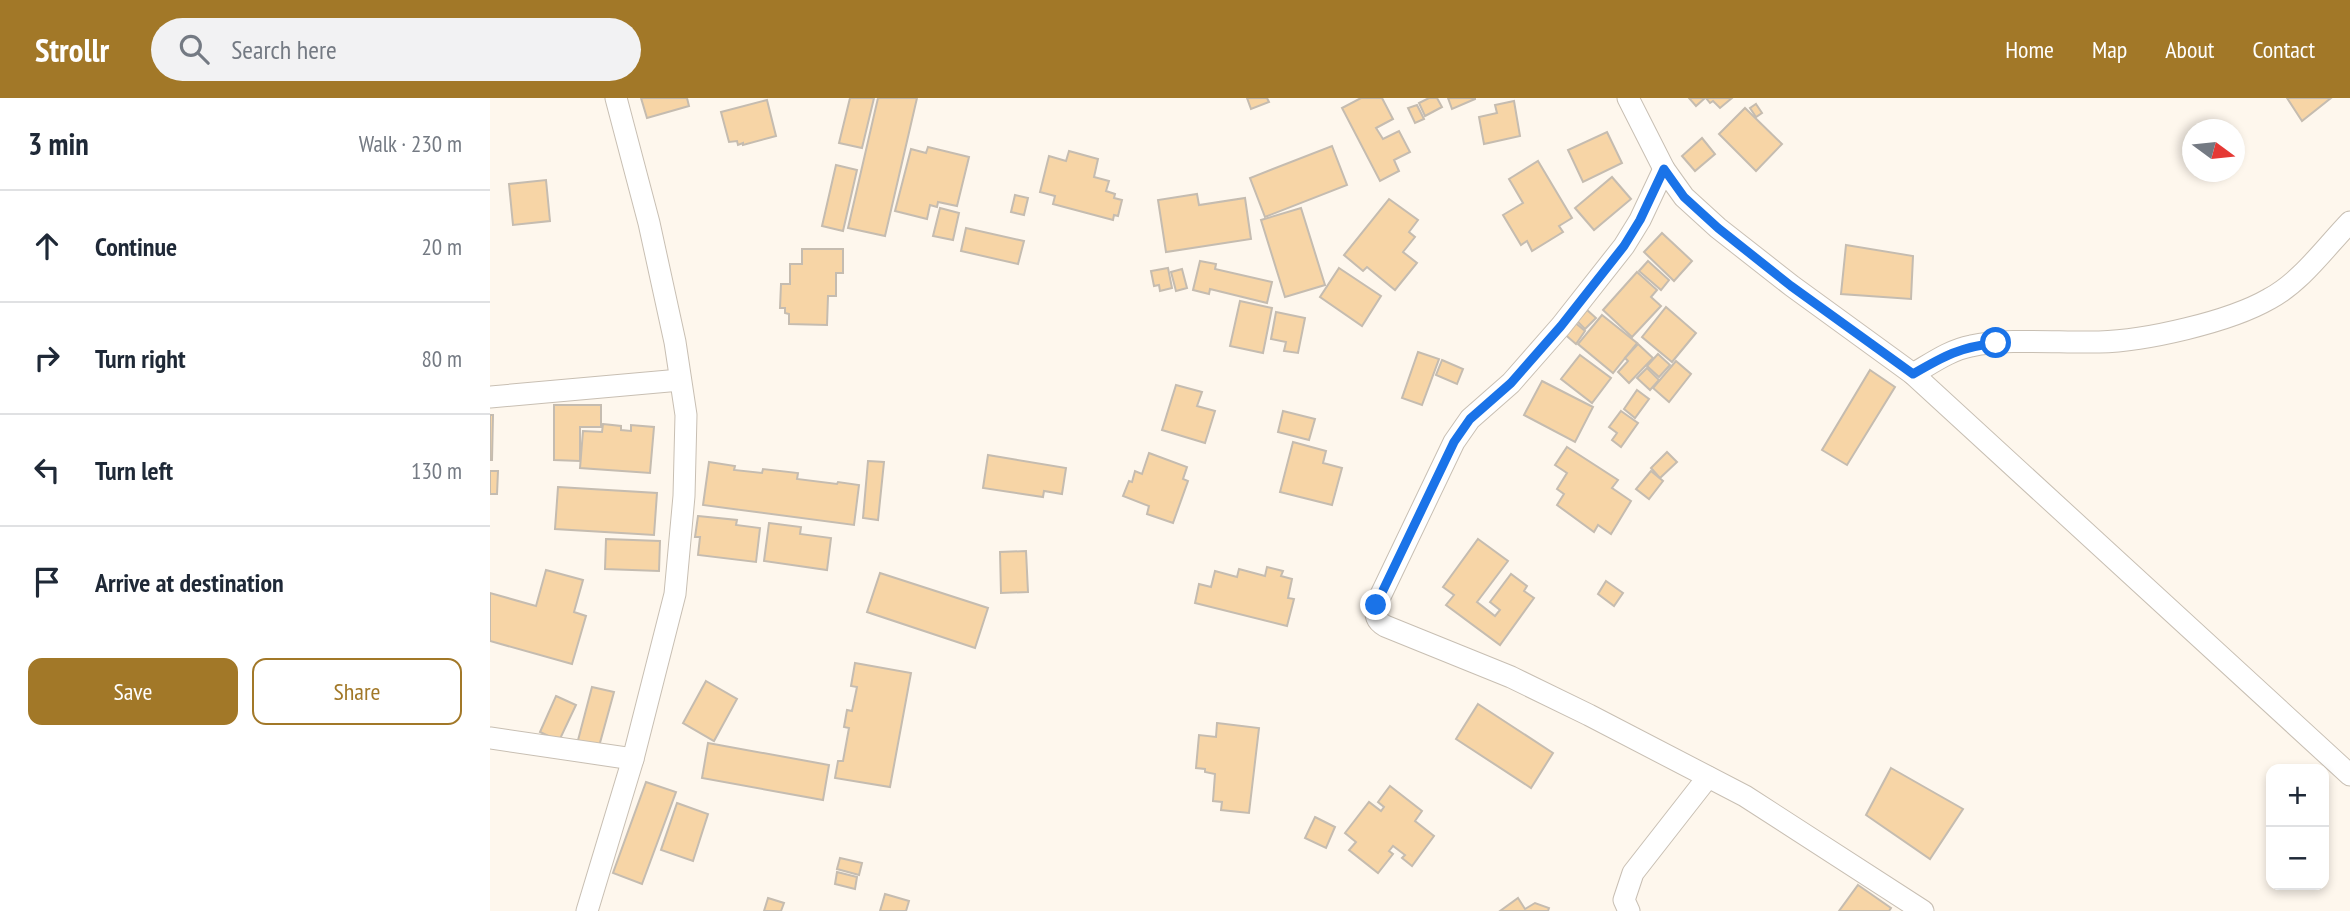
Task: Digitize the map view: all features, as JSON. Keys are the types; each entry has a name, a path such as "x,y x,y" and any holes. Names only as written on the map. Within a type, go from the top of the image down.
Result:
{"street":[{"path":"587,911 633,759 675,594 684,496 686,415 675,342 649,223 616,98"},
{"path":"1628,98 1664,169 1684,197 1791,286 1913,374 2350,775"},
{"path":"1664,169 1640,220 1624,246 1561,326 1511,383 1470,419 1454,442 1376,605 1375,614 1384,626 1511,677 1745,796 1923,911"},
{"path":"1913,374 1945,355 1970,346 1996,343 2103,342 2162,334 2228,316 2269,299 2296,279 2350,222"},
{"path":"490,397 680,380"},
{"path":"490,738 633,759"},
{"path":"1629,911 1624,900 1633,873 1708,777"}],"building":[{"path":"641,98 687,98 689,106 647,118"},
{"path":"850,98 874,98 862,148 839,143"},
{"path":"878,98 917,98 885,236 848,228"},
{"path":"1247,98 1267,98 1269,102 1251,109"},
{"path":"1361,98 1382,98 1393,119 1376,128 1383,139 1399,131 1410,152 1394,160 1399,171 1380,181 1342,108"},
{"path":"1429,98 1437,98 1442,107 1425,116 1419,103"},
{"path":"1448,98 1475,98 1475,99 1452,109"},
{"path":"1689,98 1705,98 1696,106"},
{"path":"1706,98 1732,98 1720,108"},
{"path":"2287,98 2331,98 2302,121"},
{"path":"767,100 776,136 743,145 738,145 737,141 729,142 721,112"},
{"path":"1514,101 1520,136 1484,144 1479,117 1497,113 1495,105"},
{"path":"1756,104 1762,113 1756,117 1750,108"},
{"path":"1417,105 1424,119 1415,123 1408,108"},
{"path":"1745,108 1782,144 1756,171 1719,134"},
{"path":"1607,132 1622,163 1583,182 1568,150"},
{"path":"1702,138 1715,154 1695,171 1682,156"},
{"path":"1332,146 1347,185 1265,217 1250,178"},
{"path":"928,147 969,157 957,206 938,202 937,207 930,205 927,219 895,211 911,149 926,153"},
{"path":"1069,151 1098,159 1094,177 1109,181 1106,191 1115,194 1114,198 1122,200 1118,216 1114,215 1113,220 1053,204 1055,196 1040,192 1049,156 1066,161"},
{"path":"1538,161 1572,218 1559,226 1563,232 1532,251 1527,241 1521,245 1503,215 1523,203 1509,179"},
{"path":"836,165 857,170 843,231 822,226"},
{"path":"1612,177 1631,199 1594,230 1575,208"},
{"path":"546,180 550,221 513,225 509,184"},
{"path":"1197,194 1199,205 1245,198 1251,239 1166,252 1158,200"},
{"path":"1015,195 1028,198 1024,215 1011,212"},
{"path":"1389,199 1418,220 1409,232 1415,237 1403,252 1417,263 1395,290 1367,267 1363,271 1344,255"},
{"path":"940,208 959,213 953,240 933,236"},
{"path":"1301,208 1325,285 1285,297 1261,220"},
{"path":"966,228 1024,241 1018,264 961,251"},
{"path":"1662,233 1692,261 1674,281 1644,252"},
{"path":"1846,245 1913,256 1911,299 1841,294"},
{"path":"802,249 843,249 843,273 836,273 836,296 828,296 827,325 789,324 789,314 785,313 785,308 780,308 781,284 790,284 790,264 802,264"},
{"path":"1200,261 1216,264 1215,269 1272,282 1267,303 1210,289 1209,294 1193,290"},
{"path":"1648,261 1669,280 1661,290 1639,271"},
{"path":"1168,268 1172,288 1160,291 1159,285 1154,286 1151,271"},
{"path":"1339,268 1381,296 1362,326 1320,297"},
{"path":"1182,269 1187,288 1176,291 1171,272"},
{"path":"1637,272 1657,290 1651,297 1661,306 1632,337 1603,310"},
{"path":"1240,301 1272,308 1263,353 1230,346"},
{"path":"1666,307 1696,333 1672,362 1642,337"},
{"path":"1587,310 1596,318 1585,329 1577,321"},
{"path":"1276,312 1305,318 1298,353 1284,351 1286,342 1271,339"},
{"path":"1602,315 1637,343 1613,373 1578,344"},
{"path":"1572,320 1585,331 1576,344 1562,332"},
{"path":"1638,344 1653,358 1629,383 1618,372 1628,361 1625,358"},
{"path":"1418,352 1439,359 1422,405 1402,398"},
{"path":"1658,354 1670,365 1659,377 1647,366"},
{"path":"1580,355 1611,378 1592,403 1561,379"},
{"path":"1442,360 1463,369 1457,384 1436,375"},
{"path":"1676,361 1691,374 1669,402 1653,388"},
{"path":"1647,368 1659,380 1650,390 1637,378"},
{"path":"1870,370 1895,387 1847,465 1822,450"},
{"path":"1542,381 1593,407 1575,442 1524,415"},
{"path":"1176,385 1202,392 1197,406 1215,411 1205,443 1162,430"},
{"path":"1637,390 1649,399 1635,418 1624,409"},
{"path":"554,405 601,405 601,427 580,427 580,461 554,460"},
{"path":"1283,411 1315,419 1309,440 1278,432"},
{"path":"1621,411 1638,423 1621,447 1612,440 1617,433 1609,427"},
{"path":"490,415 493,415 492,460 490,460"},
{"path":"603,424 621,426 621,430 631,431 631,425 654,427 650,473 580,468 583,431 602,432"},
{"path":"1293,442 1326,451 1323,463 1342,468 1332,505 1280,492"},
{"path":"1567,447 1618,480 1612,488 1631,501 1611,534 1598,525 1594,532 1557,505 1564,494 1557,489 1567,473 1555,465"},
{"path":"1667,452 1677,462 1660,478 1651,468"},
{"path":"1149,453 1187,467 1183,479 1188,481 1173,523 1147,514 1149,506 1123,496 1135,471 1142,474"},
{"path":"988,455 1066,468 1062,494 1044,491 1043,497 983,488"},
{"path":"868,461 884,462 878,520 863,518"},
{"path":"709,462 735,466 734,470 762,473 763,469 798,473 797,479 859,485 854,525 703,505"},
{"path":"490,471 498,471 497,494 490,494"},
{"path":"1651,471 1663,481 1649,499 1636,489"},
{"path":"558,487 657,493 654,535 555,529"},
{"path":"698,516 737,520 736,525 760,528 756,562 698,555 700,537 695,537"},
{"path":"769,523 801,527 800,534 831,538 827,570 764,561"},
{"path":"606,539 660,541 659,571 605,569"},
{"path":"1478,539 1508,561 1477,602 1495,616 1500,610 1490,602 1511,574 1527,586 1524,591 1534,598 1500,645 1446,605 1454,595 1443,587"},
{"path":"1026,551 1028,592 1001,593 1000,552"},
{"path":"1267,567 1283,571 1281,576 1292,579 1288,598 1294,599 1287,626 1195,603 1199,584 1211,587 1215,571 1237,577 1239,569 1265,576"},
{"path":"546,570 583,580 574,612 586,616 572,664 490,641 490,593 536,606"},
{"path":"880,573 988,608 975,648 867,612"},
{"path":"1606,581 1623,593 1614,606 1598,594"},
{"path":"855,663 911,673 890,787 835,778 838,761 843,761 849,728 844,727 847,710 852,711 857,687 851,686"},
{"path":"706,681 737,699 714,741 683,723"},
{"path":"592,687 614,692 598,750 577,744"},
{"path":"556,696 576,705 559,741 540,732"},
{"path":"1478,704 1553,753 1531,788 1456,739"},
{"path":"1217,723 1259,728 1249,813 1221,810 1222,802 1213,801 1215,774 1196,768 1199,735 1216,737"},
{"path":"708,743 829,765 823,800 702,778"},
{"path":"1891,768 1963,809 1930,859 1866,815"},
{"path":"646,782 676,792 642,884 613,873"},
{"path":"1390,786 1422,811 1415,821 1434,836 1412,866 1402,858 1405,855 1393,846 1389,851 1393,854 1378,873 1349,850 1356,842 1345,833 1369,802 1381,811 1384,807 1378,802"},
{"path":"677,803 708,814 693,861 661,850"},
{"path":"1315,817 1335,827 1326,848 1305,838"},
{"path":"840,858 862,863 859,875 837,869"},
{"path":"837,872 857,877 855,889 835,884"},
{"path":"1858,885 1891,908 1889,911 1839,911"},
{"path":"885,894 909,901 906,911 880,911"},
{"path":"768,898 784,903 781,911 764,911"},
{"path":"1518,898 1525,909 1535,903 1549,908 1548,911 1500,911"}],"route":[{"path":"1376,605 1454,442 1470,419 1511,383 1561,326 1624,246 1640,220 1664,169 1684,197 1718,228 1791,286 1913,374 1945,355 1970,346 1996,343"}]}
